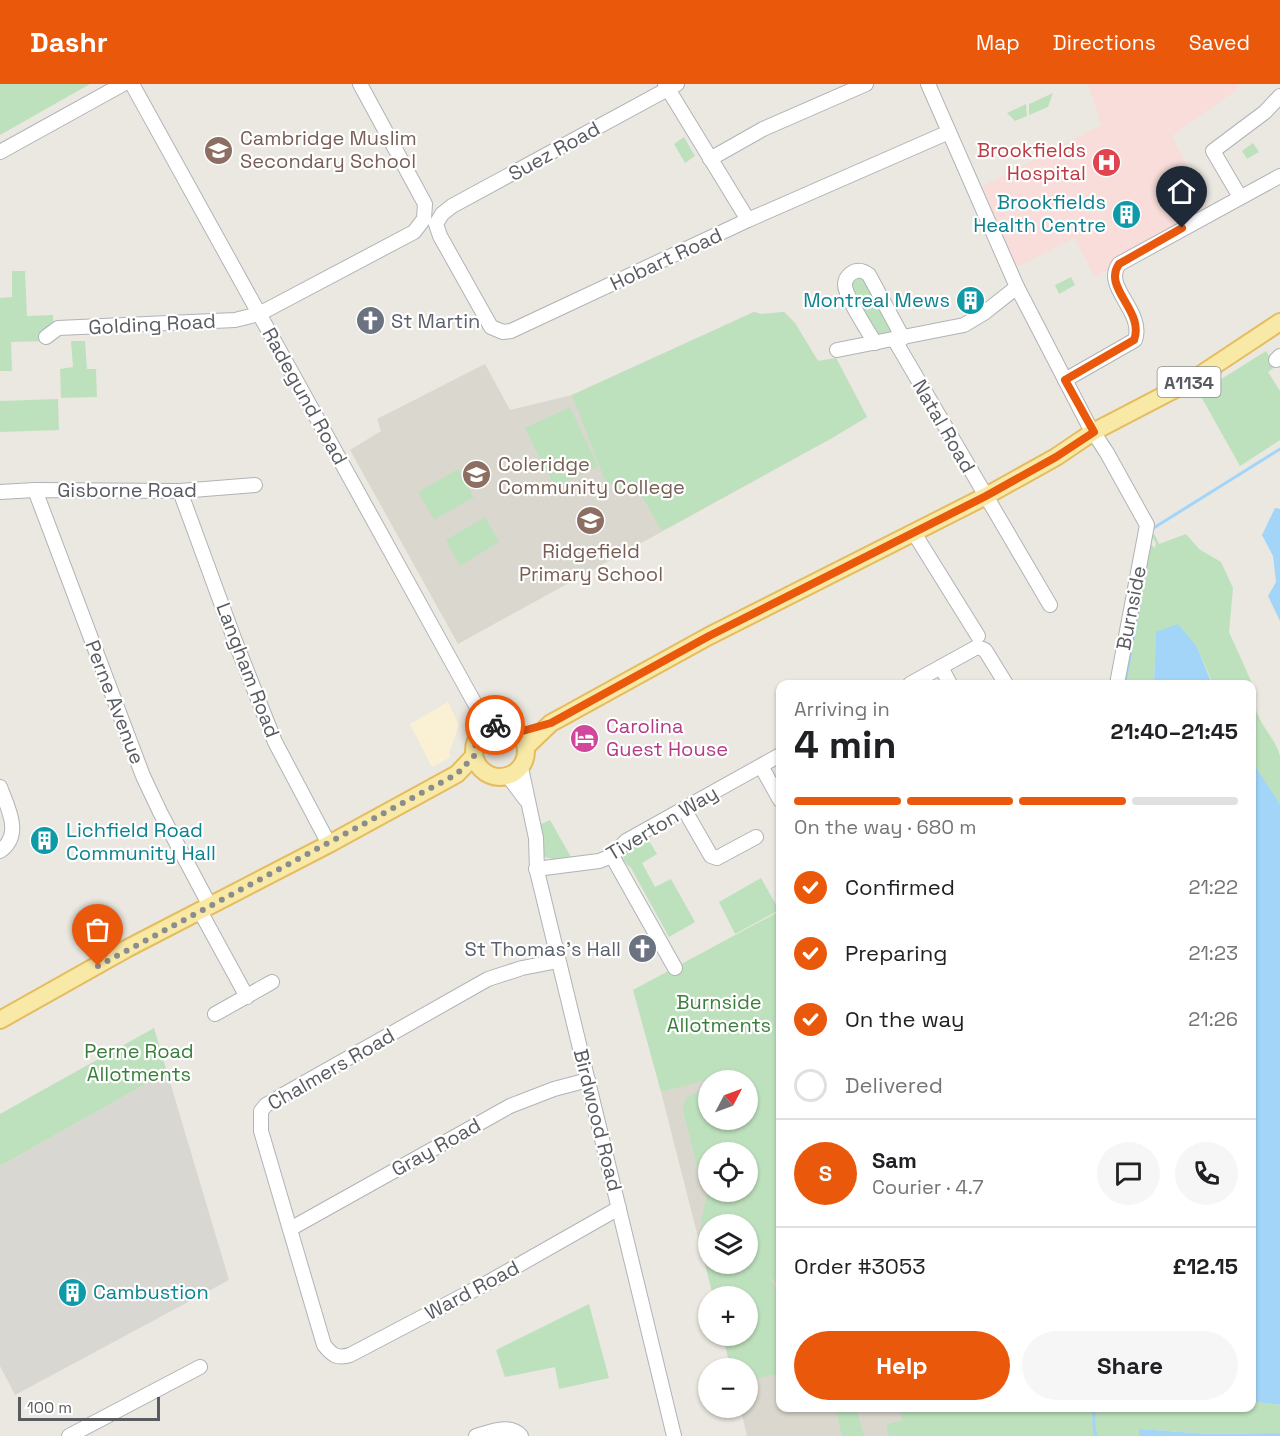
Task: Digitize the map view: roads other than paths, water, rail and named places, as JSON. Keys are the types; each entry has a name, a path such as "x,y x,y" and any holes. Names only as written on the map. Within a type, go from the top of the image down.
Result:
{"main road":[{"name":"A1134","path":"523,739 709,636 986,496 1056,457 1094,432 1191,381 1280,322"},
{"path":"512,727 523,739 525,761 515,772 494,777 478,763 476,740 488,729 512,727"},
{"path":"0,1020 128,948 329,844 478,763"}],"street":[{"path":"0,152 123,84"},
{"name":"Radegund Road","path":"132,84 488,729"},
{"name":"Hobart Road","path":"360,84 425,204 430,221 487,322 496,330 503,332 511,331 748,220 950,132"},
{"path":"710,159 763,129 866,84"},
{"path":"928,84 1017,287 1094,432"},
{"path":"670,86 710,159 748,220"},
{"name":"Suez Road","path":"260,314 414,232 452,206 670,86"},
{"path":"1240,197 1213,151 1265,112 1280,96"},
{"path":"1065,380 1134,340 1137,333 1135,318 1115,283 1115,268 1119,264 1280,176"},
{"name":"Natal Road","path":"874,343 846,292 846,279 858,271 869,274 898,339 1050,605"},
{"path":"837,350 964,325 984,313 1017,287"},
{"name":"Golding Road","path":"46,336 58,328 235,320 260,314"},
{"name":"Burnside","path":"1094,432 1147,525 1118,680"},
{"name":"Gisborne Road","path":"0,492 35,490 180,491 255,485"},
{"name":"Perne Avenue","path":"35,490 147,784 247,996"},
{"name":"Langham Road","path":"180,491 275,742 329,844"},
{"path":"914,533 978,636"},
{"path":"917,680 977,647 985,650 1004,680"},
{"path":"941,667 948,680"},
{"name":"Tiverton Way","path":"536,869 584,863 612,856 626,841 776,757"},
{"path":"761,765 776,793"},
{"name":"Birdwood Road","path":"515,772 529,804 536,837 536,869 674,1436"},
{"path":"0,787 11,817 13,830 12,839 0,852"},
{"path":"684,809 711,856 717,858 756,837"},
{"path":"612,856 675,968"},
{"name":"Chalmers Road","path":"324,1346 261,1131 261,1111 266,1105 488,979 522,968 558,961"},
{"path":"215,1014 272,982"},
{"name":"Gray Road","path":"290,1229 510,1106 554,1089 588,1080"},
{"name":"Ward Road","path":"324,1346 338,1357 350,1355 487,1283 619,1208"},
{"path":"69,1436 200,1367"},
{"path":"476,1436 510,1429 521,1436"}],"water":[{"path":"1275,508 1280,509 1280,621 1268,596 1276,582 1273,556 1262,535"},
{"path":"1178,624 1197,647 1210,680 1154,680 1156,632"},
{"path":"1256,768 1280,804 1280,1405 1256,1402"},
{"path":"1139,1429 1210,1434 1280,1433 1280,1436 1139,1436"}],"waterway":[{"path":"1152,529 1280,449"},
{"path":"1126,680 1140,600"},
{"path":"1094,1412 1096,1436"}],"place":[{"name":"Cambridge Muslim Secondary School","path":"219,150"},
{"name":"Brookfields Hospital","path":"1107,162"},
{"name":"Brookfields Health Centre","path":"1127,214"},
{"name":"Montreal Mews","path":"971,300"},
{"name":"St Martin","path":"370,321"},
{"name":"Coleridge Community College","path":"477,475"},
{"name":"Ridgefield Primary School","path":"591,521"},
{"name":"Carolina Guest House","path":"585,738"},
{"name":"Lichfield Road Community Hall","path":"45,841"},
{"name":"St Thomas's Hall","path":"642,949"},
{"name":"Cambustion","path":"72,1292"}],"park label":[{"name":"Burnside Allotments","path":"719,1014"},
{"name":"Perne Road Allotments","path":"139,1062"}]}
